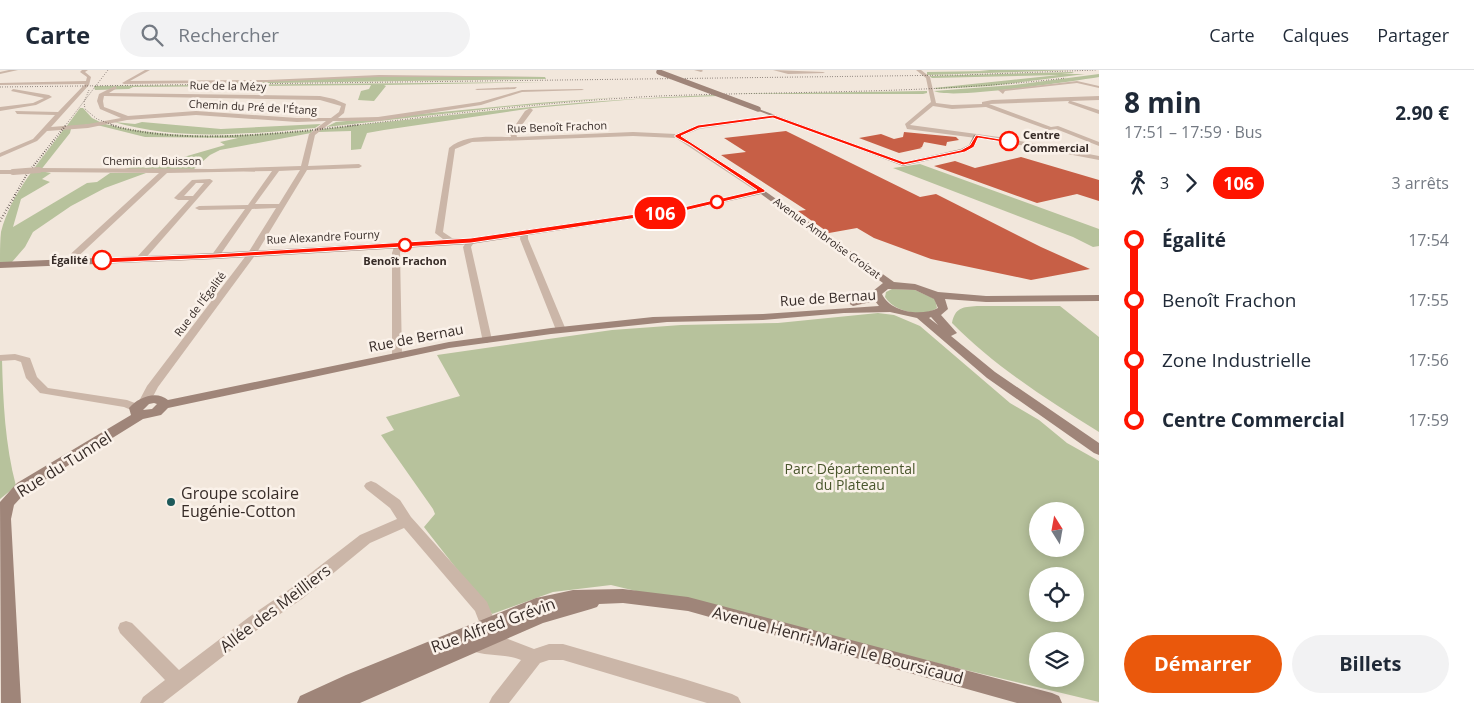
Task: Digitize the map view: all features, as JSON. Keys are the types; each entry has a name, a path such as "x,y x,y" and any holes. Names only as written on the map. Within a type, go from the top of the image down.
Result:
{"street":[{"path":"0,73 16,70"},
{"path":"0,155 31,142 45,129 88,82 88,76 82,72 86,70"},
{"path":"148,70 124,83 267,81 379,76 543,77"},
{"path":"775,70 788,73 824,73"},
{"path":"918,70 928,77 933,104"},
{"path":"657,71 811,128"},
{"path":"1089,83 1099,81"},
{"path":"0,84 88,82"},
{"path":"1003,92 1000,90 1077,82 1099,86"},
{"path":"543,89 564,83"},
{"path":"103,94 115,87"},
{"path":"477,88 513,91 543,89 582,90"},
{"path":"0,110 34,104 49,97 13,90"},
{"path":"548,97 574,95 575,90"},
{"path":"513,91 530,98"},
{"name":"Chemin du Pré de l'Étang","path":"103,94 100,101 102,108 127,118 196,113 271,119 332,120 408,115 481,103 513,91"},
{"name":"Rue de la Mézy","path":"103,94 320,98 344,105 341,113 332,120"},
{"path":"987,105 984,103 1099,98"},
{"path":"1064,100 1099,112"},
{"path":"1099,144 1056,127 1042,126 987,105 952,107 933,104 907,125 909,128 1028,144 1099,158"},
{"path":"0,110 60,114"},
{"path":"514,138 513,133 530,110"},
{"path":"677,136 698,126 776,116 825,134"},
{"path":"45,129 88,126 127,118"},
{"name":"Rue de l'Égalité","path":"141,408 153,386 252,254 304,169 312,134 332,120"},
{"path":"794,122 903,164 963,151 972,146 976,136"},
{"name":"Rue Benoît Frachon","path":"439,233 454,146 472,140 638,134 677,136 762,191"},
{"name":"Chemin du Buisson","path":"0,172 39,170 304,169 359,166"},
{"path":"215,256 252,207 277,169"},
{"path":"67,262 165,171"},
{"name":"Rue Alexandre Fourny","path":"3,265 215,256 468,241 684,209 762,191"},
{"name":"Avenue Ambroise Croizat","path":"762,191 892,285"},
{"path":"140,259 195,198"},
{"path":"199,208 281,206"},
{"path":"422,244 435,238 439,233 450,240 468,241 467,247 487,340"},
{"path":"524,233 524,239 561,330"},
{"path":"397,356 396,253 398,246"},
{"path":"944,305 940,312 919,316 892,309 880,301 878,297 880,289 892,285 919,288 935,295 986,299 1099,298"},
{"path":"935,295 944,305"},
{"name":"Rue de Bernau","path":"676,318 684,315 852,303 878,297"},
{"path":"944,305 986,299"},
{"name":"Rue de Bernau","path":"141,408 154,413 164,406 450,345 561,330 676,318 731,319 809,315 863,308 892,309"},
{"path":"934,314 951,333 989,367 1099,443"},
{"path":"919,316 999,381 1099,450"},
{"path":"0,358 15,357 26,360 32,378 44,391 127,404 141,408"},
{"name":"Rue du Tunnel","path":"11,703 3,519 7,503 22,487 141,408"},
{"path":"371,486 395,504 406,521 485,616"},
{"name":"Allée des Meilliers","path":"149,703 255,622 296,594 365,539 406,521"},
{"name":"Rue Alfred Grévin","path":"307,703 485,616 573,597 623,596"},
{"name":"Rue Alfred Grévin","path":"337,703 540,616 577,605 623,596"},
{"name":"Avenue Henri-Marie Le Boursicaud","path":"623,596 688,604 1052,703"},
{"path":"126,628 178,681"},
{"name":"Rue Alfred Grévin","path":"475,644 508,647 534,657"},
{"path":"498,703 534,657 549,652 563,652 732,703"}],"green space":[{"path":"980,70 1073,70 927,75 927,72 990,71"},
{"path":"1074,73 1061,74 1085,74 989,86 937,89 934,88 1059,75 932,78 929,76"},
{"path":"1099,74 1099,77 987,92 945,93 934,91 1014,85"},
{"path":"378,76 545,77 546,79 194,84"},
{"path":"545,82 384,85 386,86 374,101 358,100 361,91 369,89 371,85 133,87 129,89 95,90 94,86"},
{"path":"927,91 927,93 923,94 729,94"},
{"path":"715,95 718,96 636,99 533,108 384,130 367,133 361,149 351,150 351,131 318,132 322,129 518,108 616,100"},
{"path":"621,97 505,107 326,127 336,122 537,103"},
{"path":"80,108 83,108 92,118 102,123 66,127"},
{"path":"114,122 135,124 142,122 221,129 321,124 315,128 240,134 189,134 139,128"},
{"path":"105,124 157,133 209,136 313,130 311,133 220,150 210,155 194,169 124,169 137,166 146,168 225,145 220,142 238,138 145,137 97,125"},
{"path":"64,129 71,129 70,133 40,171 51,173 42,179 50,182 21,199 13,227 87,183 97,182 110,173 146,173 105,188 71,206 33,232 25,247 12,262 0,263 1,232 12,204 19,190"},
{"path":"920,164 1099,229 1099,246 1093,247 1073,237 893,168"},
{"path":"892,289 915,290 935,299 937,308 924,313 902,310 889,302 885,297 886,292"},
{"path":"977,306 1060,306 1099,337 1099,432 1041,395 1004,368 968,339 952,323 957,311"},
{"name":"Parc Départemental du Plateau","path":"878,313 894,315 920,326 1010,403 1039,420 1067,443 1099,461 1099,702 1036,687 1084,687 1084,632 1029,632 1029,685 611,585 553,592 492,614 424,527 435,514 381,435 394,430 386,417 460,396 437,355 612,330 681,325 778,323"},
{"path":"2,359 7,439 16,486 0,499 0,360"}],"building":[{"path":"786,131 920,197 936,194 1041,247 1090,269 1031,280 931,259 874,238 857,228 829,233 798,211 806,210 721,155 746,152 724,138"},
{"path":"904,132 956,137 959,140 947,142 946,146 924,142 920,148 922,148 899,153 859,138 881,134 894,139 903,137"},
{"path":"1021,157 1099,180 1099,201 1077,194 1037,203 934,166 955,161 975,168"}],"railway":[{"path":"96,86 108,70"},
{"path":"96,86 961,75 1096,70"},
{"path":"348,126 503,108 620,98 965,87 1066,78"},
{"path":"0,87 96,86"},
{"path":"85,100 96,86"},
{"path":"85,100 89,90"},
{"path":"65,126 85,100"},
{"path":"85,100 85,109 97,119 116,126"},
{"path":"15,195 27,174 66,125"},
{"path":"111,125 170,135 202,136 267,134 348,126"},
{"path":"348,126 358,125"},
{"path":"0,221 16,194"}],"bus line":[{"name":"106","path":"102,260 215,256 471,240 620,220 684,209 762,191 677,136 698,126 774,116 903,164 963,151 972,146 976,136 1009,141"}],"place":[{"name":"Centre Commercial","path":"1009,141"},
{"name":"Benoît Frachon","path":"405,245"},
{"name":"Égalité","path":"102,260"},
{"name":"Groupe scolaire Eugénie-Cotton","path":"171,502"}]}
